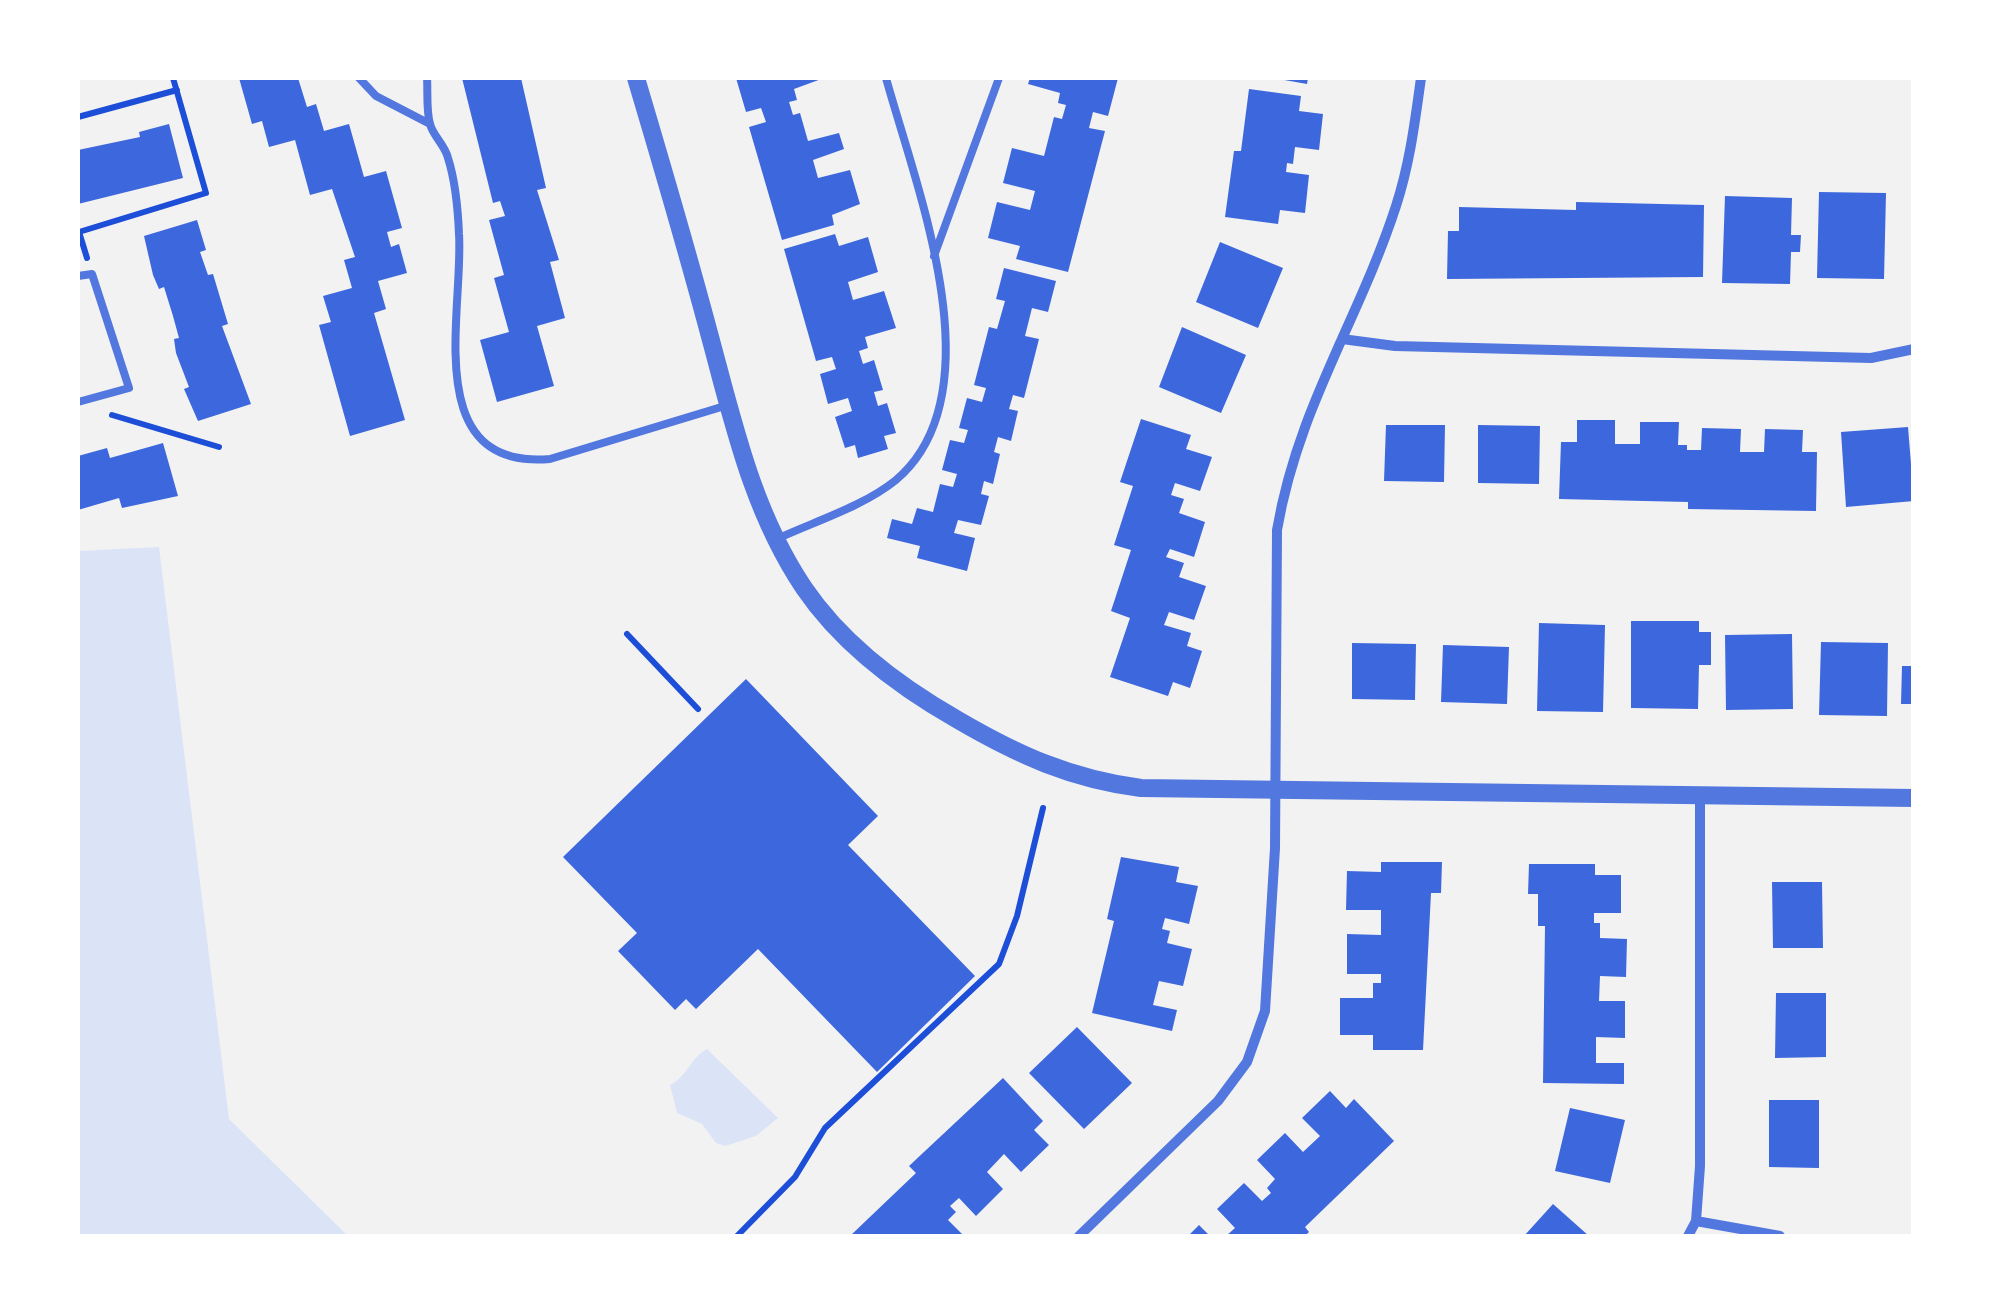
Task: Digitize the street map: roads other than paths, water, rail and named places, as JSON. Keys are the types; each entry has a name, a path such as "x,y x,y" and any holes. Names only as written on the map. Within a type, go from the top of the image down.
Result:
{"street":[{"path":"636,78 728,405 774,540 805,590 857,648 909,691 1001,747 1094,782 1141,788 1914,798"},
{"path":"1079,1236 1218,1101 1247,1062 1265,1010 1275,788 1277,530 1294,446 1395,209 1410,156 1421,78"},
{"path":"1342,339 1395,346 1851,357 1914,349"},
{"path":"1688,1236 1696,1221 1701,1063 1700,796"},
{"path":"1696,1221 1780,1236"}],"lane":[{"path":"359,78 376,96 430,124"},
{"path":"427,78 430,124 448,156 460,236 454,328 458,391 477,435 496,450 520,460 550,459 728,405"},
{"path":"774,540 894,482 930,436 941,398 943,297 886,78"},
{"path":"934,256 999,78"},
{"path":"78,276 92,274 129,388 78,402"}]}
